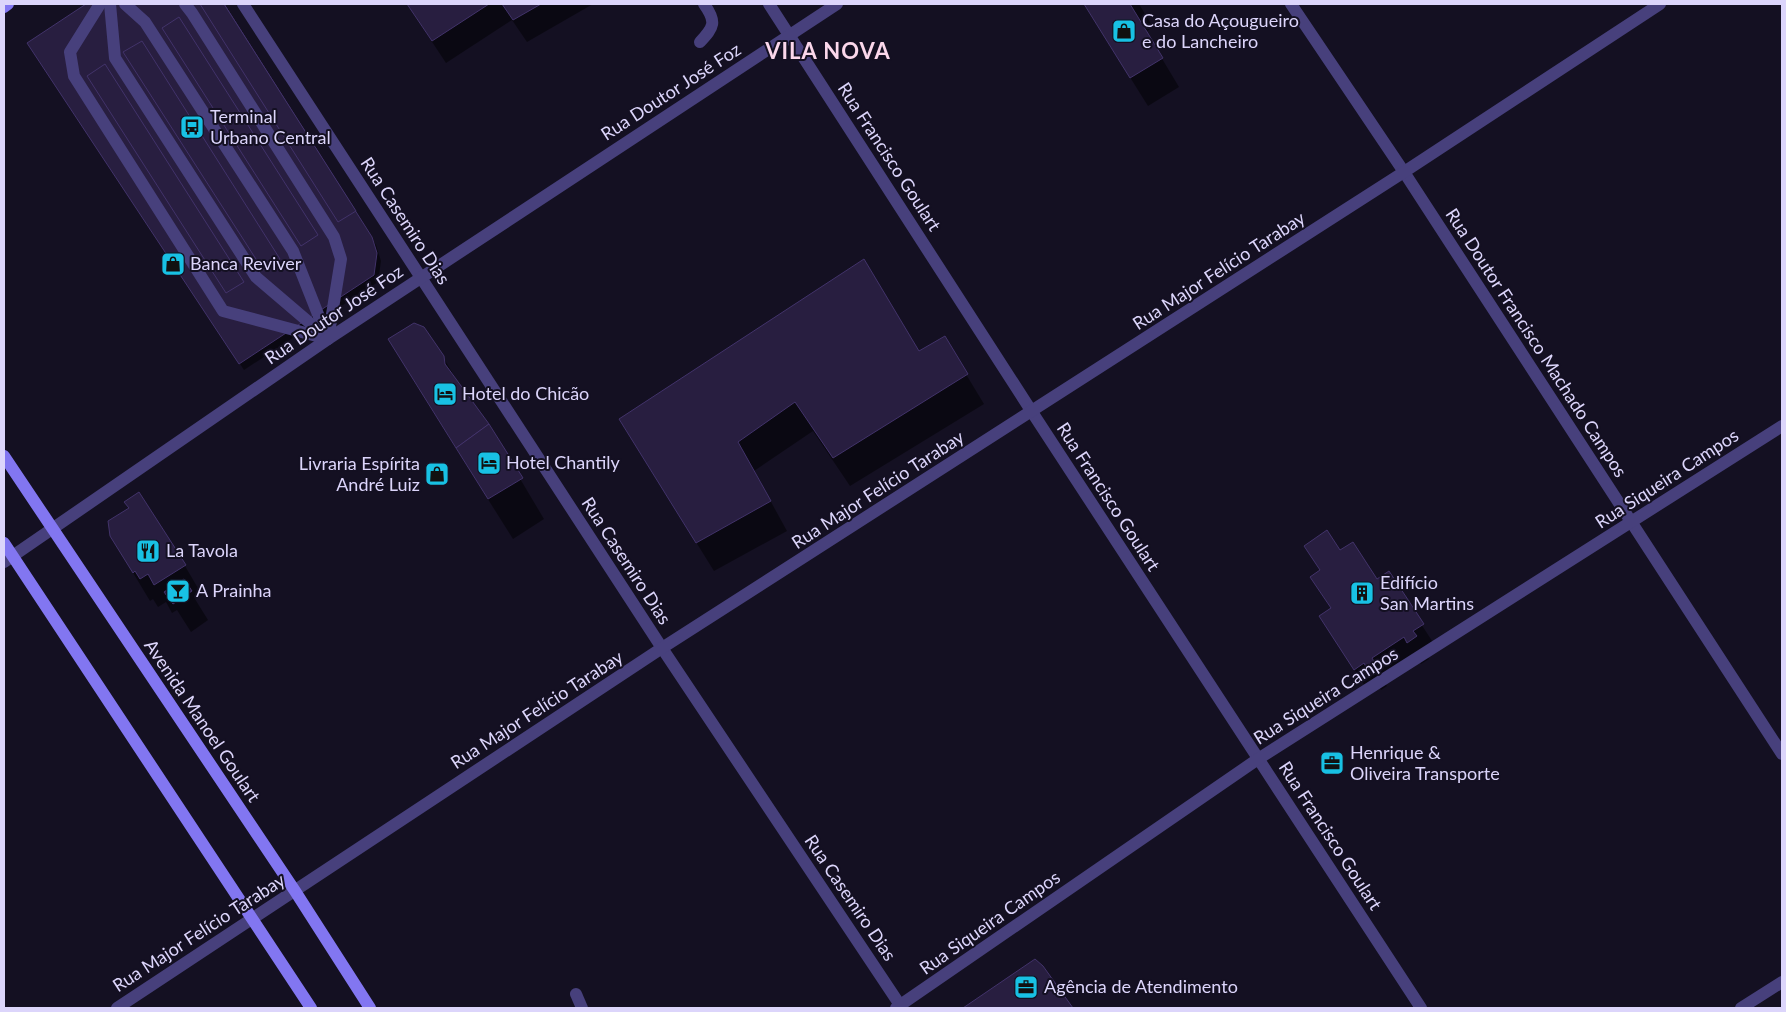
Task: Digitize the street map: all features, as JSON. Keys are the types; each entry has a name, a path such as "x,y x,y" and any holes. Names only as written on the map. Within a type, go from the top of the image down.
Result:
{"main road":[{"path":"4,7 8,4"},
{"name":"Avenida Manoel Goulart","path":"4,456 370,1008"},
{"path":"4,542 8,559 311,1008"}],"street":[{"path":"100,4 70,52 74,76 223,311 328,340"},
{"path":"110,4 115,58 256,277 328,340"},
{"path":"125,4 145,22 293,251 328,340"},
{"path":"185,4 334,237 341,259 328,340"},
{"name":"Rua Casemiro Dias","path":"243,4 662,648 900,1007"},
{"path":"700,42 713,23 710,12 704,4"},
{"name":"Rua Francisco Goulart","path":"769,4 1032,412 1421,1008"},
{"name":"Rua Doutor José Foz","path":"8,559 328,340 837,4"},
{"name":"Rua Doutor Francisco Machado Campos","path":"1291,4 1404,172 1782,754"},
{"name":"Rua Major Felício Tarabay","path":"117,1008 662,648 1404,172 1660,4"},
{"name":"Rua Siqueira Campos","path":"900,1007 1258,759 1782,426"},
{"path":"1740,1008 1782,982"},
{"path":"576,994 582,1008"}],"building":[{"name":"Terminal Urbano Central","path":"86,4 224,4 372,237 377,253 374,275 239,364 27,43"},
{"path":"200,4 224,4 356,211 338,222"},
{"path":"407,4 489,4 432,41"},
{"path":"502,4 541,4 513,20"},
{"name":"Casa do Açougueiro e do Lancheiro","path":"1084,4 1130,4 1163,58 1130,78"},
{"path":"179,17 318,235 301,246 162,28"},
{"path":"142,41 280,259 263,270 123,52"},
{"path":"105,64 244,282 226,293 87,76"},
{"path":"864,259 919,351 945,336 968,374 833,458 795,402 738,442 771,501 696,543 619,419"},
{"name":"Hotel do Chicão","path":"414,323 424,327 444,356 445,364 489,424 456,448 388,339"},
{"name":"Hotel Chantily","path":"489,424 523,478 488,499 456,448"},
{"name":"La Tavola","path":"139,492 186,565 154,585 148,574 140,579 135,571 133,573 110,536 108,521 129,508 124,502"},
{"name":"Edifício San Martins","path":"1327,530 1340,550 1353,542 1377,579 1389,571 1424,624 1413,631 1417,636 1407,643 1404,637 1372,658 1375,663 1367,669 1364,663 1354,670 1319,616 1331,608 1310,577 1320,570 1304,546"},
{"name":"A Prainha","path":"184,579 192,591 173,604 164,592"},
{"name":"Agência de Atendimento","path":"1035,959 1043,966 1073,1008 963,1008"}],"place":[{"name":"Casa do Açougueiro e do Lancheiro","path":"1124,31"},
{"name":"Terminal Urbano Central","path":"192,127"},
{"name":"Banca Reviver","path":"173,264"},
{"name":"Hotel do Chicão","path":"445,394"},
{"name":"Hotel Chantily","path":"489,463"},
{"name":"Livraria Espírita André Luiz","path":"437,474"},
{"name":"La Tavola","path":"148,551"},
{"name":"A Prainha","path":"178,591"},
{"name":"Edifício San Martins","path":"1362,593"},
{"name":"Henrique & Oliveira Transporte","path":"1332,763"},
{"name":"Agência de Atendimento","path":"1026,987"}],"district":[{"name":"VILA NOVA","path":"828,51"}]}
